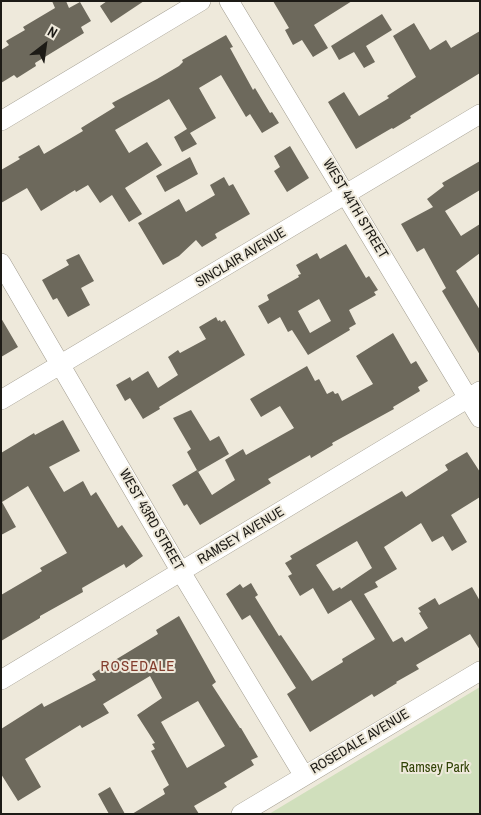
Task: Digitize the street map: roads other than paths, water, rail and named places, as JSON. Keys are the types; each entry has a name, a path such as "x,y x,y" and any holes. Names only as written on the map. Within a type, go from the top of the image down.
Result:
{"street":[{"path":"1,121 201,1"},
{"name":"WEST 44TH STREET","path":"229,1 346,195 474,394 480,418"},
{"name":"SINCLAIR AVENUE","path":"1,400 480,114"},
{"name":"WEST 43RD STREET","path":"1,263 181,572 304,776"},
{"name":"RAMSEY AVENUE","path":"1,680 474,394"},
{"name":"ROSEDALE AVENUE","path":"241,814 480,671"}],"district":[{"name":"ROSEDALE","path":"138,667"}],"park label":[{"name":"Ramsey Park","path":"435,768"}]}
